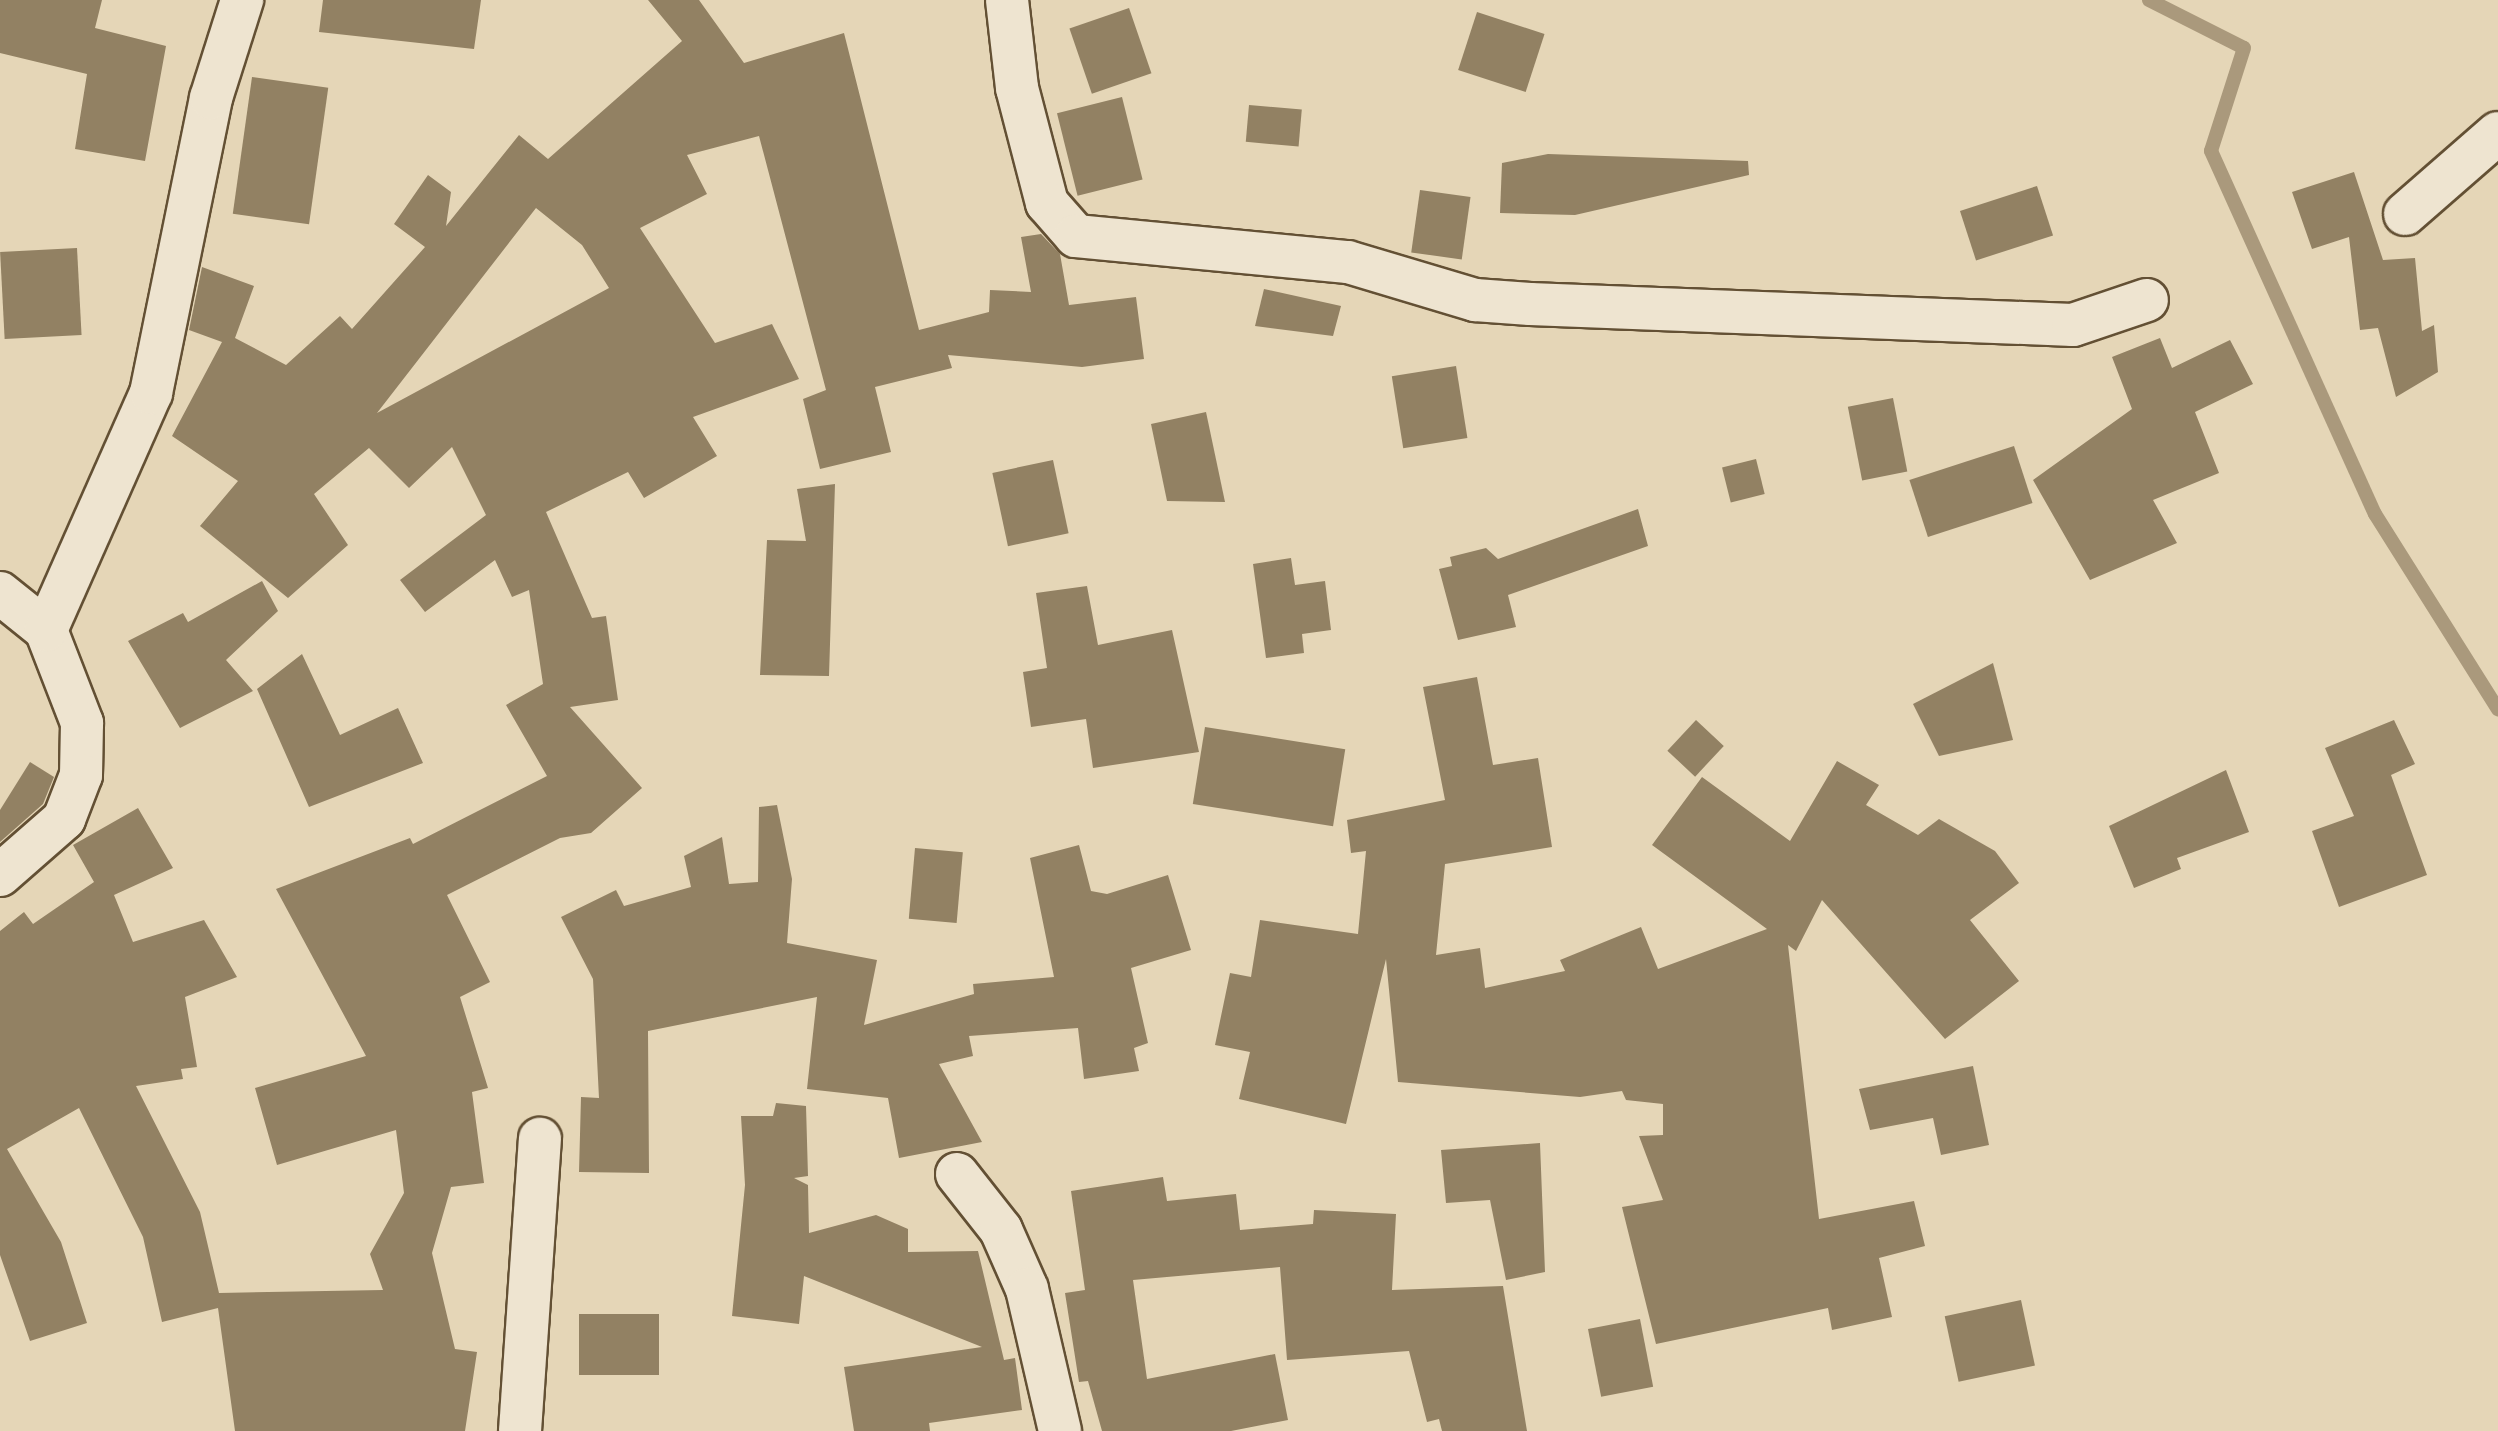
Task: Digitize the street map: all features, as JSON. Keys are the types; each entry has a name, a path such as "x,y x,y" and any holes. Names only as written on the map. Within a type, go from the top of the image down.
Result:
{"street":[{"path":"46,630 151,393 212,98 242,0"},
{"path":"1007,0 1041,184 1076,236 1348,262 1475,300 1530,304 2073,324 2148,300"},
{"path":"2405,214 2498,133"},
{"path":"0,593 46,630 82,723 81,775 64,818 0,876"},
{"path":"520,1431 540,1140"},
{"path":"957,1174 1001,1230 1027,1289 1060,1431"}],"building":[{"path":"0,0 102,0 95,28 166,46 145,161 75,149 87,74 0,53"},
{"path":"323,0 481,0 474,49 319,32"},
{"path":"648,0 699,0 744,63 844,33 919,330 989,312 990,290 1031,292 1021,237 1041,234 1060,254 1069,305 1136,297 1144,359 1082,367 948,355 952,368 875,387 891,452 820,469 803,399 826,390 759,136 687,155 707,194 640,228 715,343 772,324 799,379 693,417 717,456 644,498 628,472 546,512 592,618 606,616 618,700 570,707 642,788 591,833 560,838 447,895 490,982 460,997 488,1088 472,1092 484,1183 451,1187 432,1253 455,1349 477,1352 465,1431 235,1431 218,1308 162,1322 143,1237 79,1108 7,1149 61,1242 87,1323 30,1341 0,1255 0,931 24,912 33,924 94,882 73,845 138,808 173,868 114,895 133,942 204,920 237,977 185,997 197,1067 181,1069 183,1079 136,1086 200,1212 219,1293 383,1290 370,1254 404,1193 396,1130 277,1165 255,1088 366,1056 276,889 410,838 413,844 547,776 506,705 543,684 529,590 512,597 495,560 425,612 400,580 486,515 452,447 409,488 369,448 314,494 348,545 288,598 200,526 238,481 172,436 222,342 189,330 202,267 254,286 235,338 286,365 340,316 352,329 425,247 394,224 428,175 451,192 446,226 519,135 548,159 682,41","holes":["536,208 582,245 609,288 377,413"]},
{"path":"1129,8 1151,73 1092,94 1069,29"},
{"path":"1477,12 1545,34 1526,92 1458,70"},
{"path":"252,77 328,88 309,224 233,214"},
{"path":"1122,97 1143,179 1078,196 1057,113"},
{"path":"1249,105 1302,110 1299,146 1246,142"},
{"path":"1548,154 1748,161 1749,175 1575,215 1500,213 1502,163"},
{"path":"2354,172 2383,260 2415,258 2422,331 2434,325 2438,372 2396,397 2378,328 2360,330 2349,237 2312,249 2292,192"},
{"path":"2037,186 2053,235 1976,260 1960,211"},
{"path":"1420,190 1471,197 1462,259 1411,252"},
{"path":"77,248 82,335 5,339 0,252"},
{"path":"1264,289 1341,306 1333,336 1255,326"},
{"path":"2160,338 2172,368 2230,340 2253,384 2195,412 2219,473 2153,500 2177,543 2090,580 2033,480 2132,409 2112,357"},
{"path":"1456,366 1467,438 1403,448 1392,376"},
{"path":"1893,398 1907,472 1862,480 1848,407"},
{"path":"1206,412 1225,502 1167,501 1151,424"},
{"path":"2014,446 2033,503 1928,537 1909,480"},
{"path":"1756,459 1765,494 1731,502 1722,467"},
{"path":"1053,460 1069,533 1008,546 992,473"},
{"path":"835,484 829,676 760,675 767,540 806,541 797,489"},
{"path":"1638,509 1648,546 1508,595 1516,627 1458,640 1439,569 1452,566 1450,557 1486,548 1498,559"},
{"path":"1291,558 1295,585 1325,581 1331,630 1302,634 1304,653 1266,658 1253,564"},
{"path":"262,581 278,611 226,660 253,691 180,728 128,641 183,613 188,622"},
{"path":"1087,586 1098,645 1172,630 1199,752 1093,768 1086,719 1031,727 1023,672 1047,668 1036,593"},
{"path":"302,654 340,735 398,708 423,763 309,807 257,689"},
{"path":"1993,663 2013,740 1939,756 1913,704"},
{"path":"1477,677 1493,765 1538,758 1552,847 1445,864 1436,955 1480,948 1485,988 1565,971 1560,960 1641,927 1658,969 1767,929 1652,845 1702,777 1790,841 1837,761 1879,785 1866,805 1918,835 1939,819 1995,851 2019,883 1970,920 2019,981 1945,1039 1822,900 1796,951 1788,945 1819,1219 1914,1201 1925,1246 1879,1258 1892,1317 1832,1330 1828,1308 1656,1344 1622,1207 1663,1200 1639,1136 1663,1135 1663,1104 1626,1100 1622,1091 1580,1097 1398,1082 1386,959 1346,1124 1239,1099 1250,1052 1215,1045 1230,973 1251,977 1260,920 1358,934 1366,851 1351,853 1347,820 1445,800 1423,687"},
{"path":"1696,720 1724,746 1695,777 1667,751"},
{"path":"2394,720 2415,764 2391,775 2427,875 2339,907 2312,831 2354,816 2325,748"},
{"path":"1205,727 1345,749 1333,826 1193,804"},
{"path":"30,762 54,777 43,804 0,842 0,810"},
{"path":"2226,770 2249,832 2177,858 2181,869 2134,888 2109,826"},
{"path":"777,805 792,879 787,943 877,960 864,1025 974,994 973,984 1054,977 1030,858 1079,845 1091,891 1107,894 1168,875 1191,950 1131,968 1148,1043 1134,1048 1139,1071 1084,1079 1078,1028 969,1036 973,1056 939,1064 982,1142 899,1158 888,1098 807,1089 817,997 648,1031 649,1173 579,1172 581,1097 599,1098 593,979 561,917 616,890 624,906 691,887 684,856 722,837 729,884 758,882 759,807"},
{"path":"915,848 963,852 957,923 909,919"},
{"path":"1973,1066 1989,1145 1941,1155 1933,1118 1870,1130 1859,1089"},
{"path":"776,1103 806,1106 808,1176 794,1178 808,1185 809,1233 876,1215 908,1229 908,1252 978,1251 1004,1360 1015,1358 1022,1410 929,1423 930,1431 854,1431 844,1367 982,1347 804,1276 799,1324 732,1316 745,1185 741,1116 773,1116"},
{"path":"1540,1143 1545,1272 1506,1280 1490,1200 1446,1203 1441,1150"},
{"path":"1163,1177 1167,1201 1236,1194 1240,1230 1313,1224 1314,1210 1396,1214 1392,1290 1503,1286 1527,1431 1442,1431 1439,1419 1427,1422 1409,1351 1287,1360 1280,1267 1133,1280 1147,1379 1275,1354 1288,1420 1231,1431 1102,1431 1088,1381 1079,1382 1065,1293 1085,1290 1071,1191"},
{"path":"2021,1300 2035,1366 1959,1382 1945,1316"},
{"path":"579,1314 659,1314 659,1375 579,1375"},
{"path":"1640,1319 1653,1387 1601,1397 1588,1329"}],"waterway":[{"path":"2149,0 2244,48 2211,151 2375,514 2498,709"}]}
